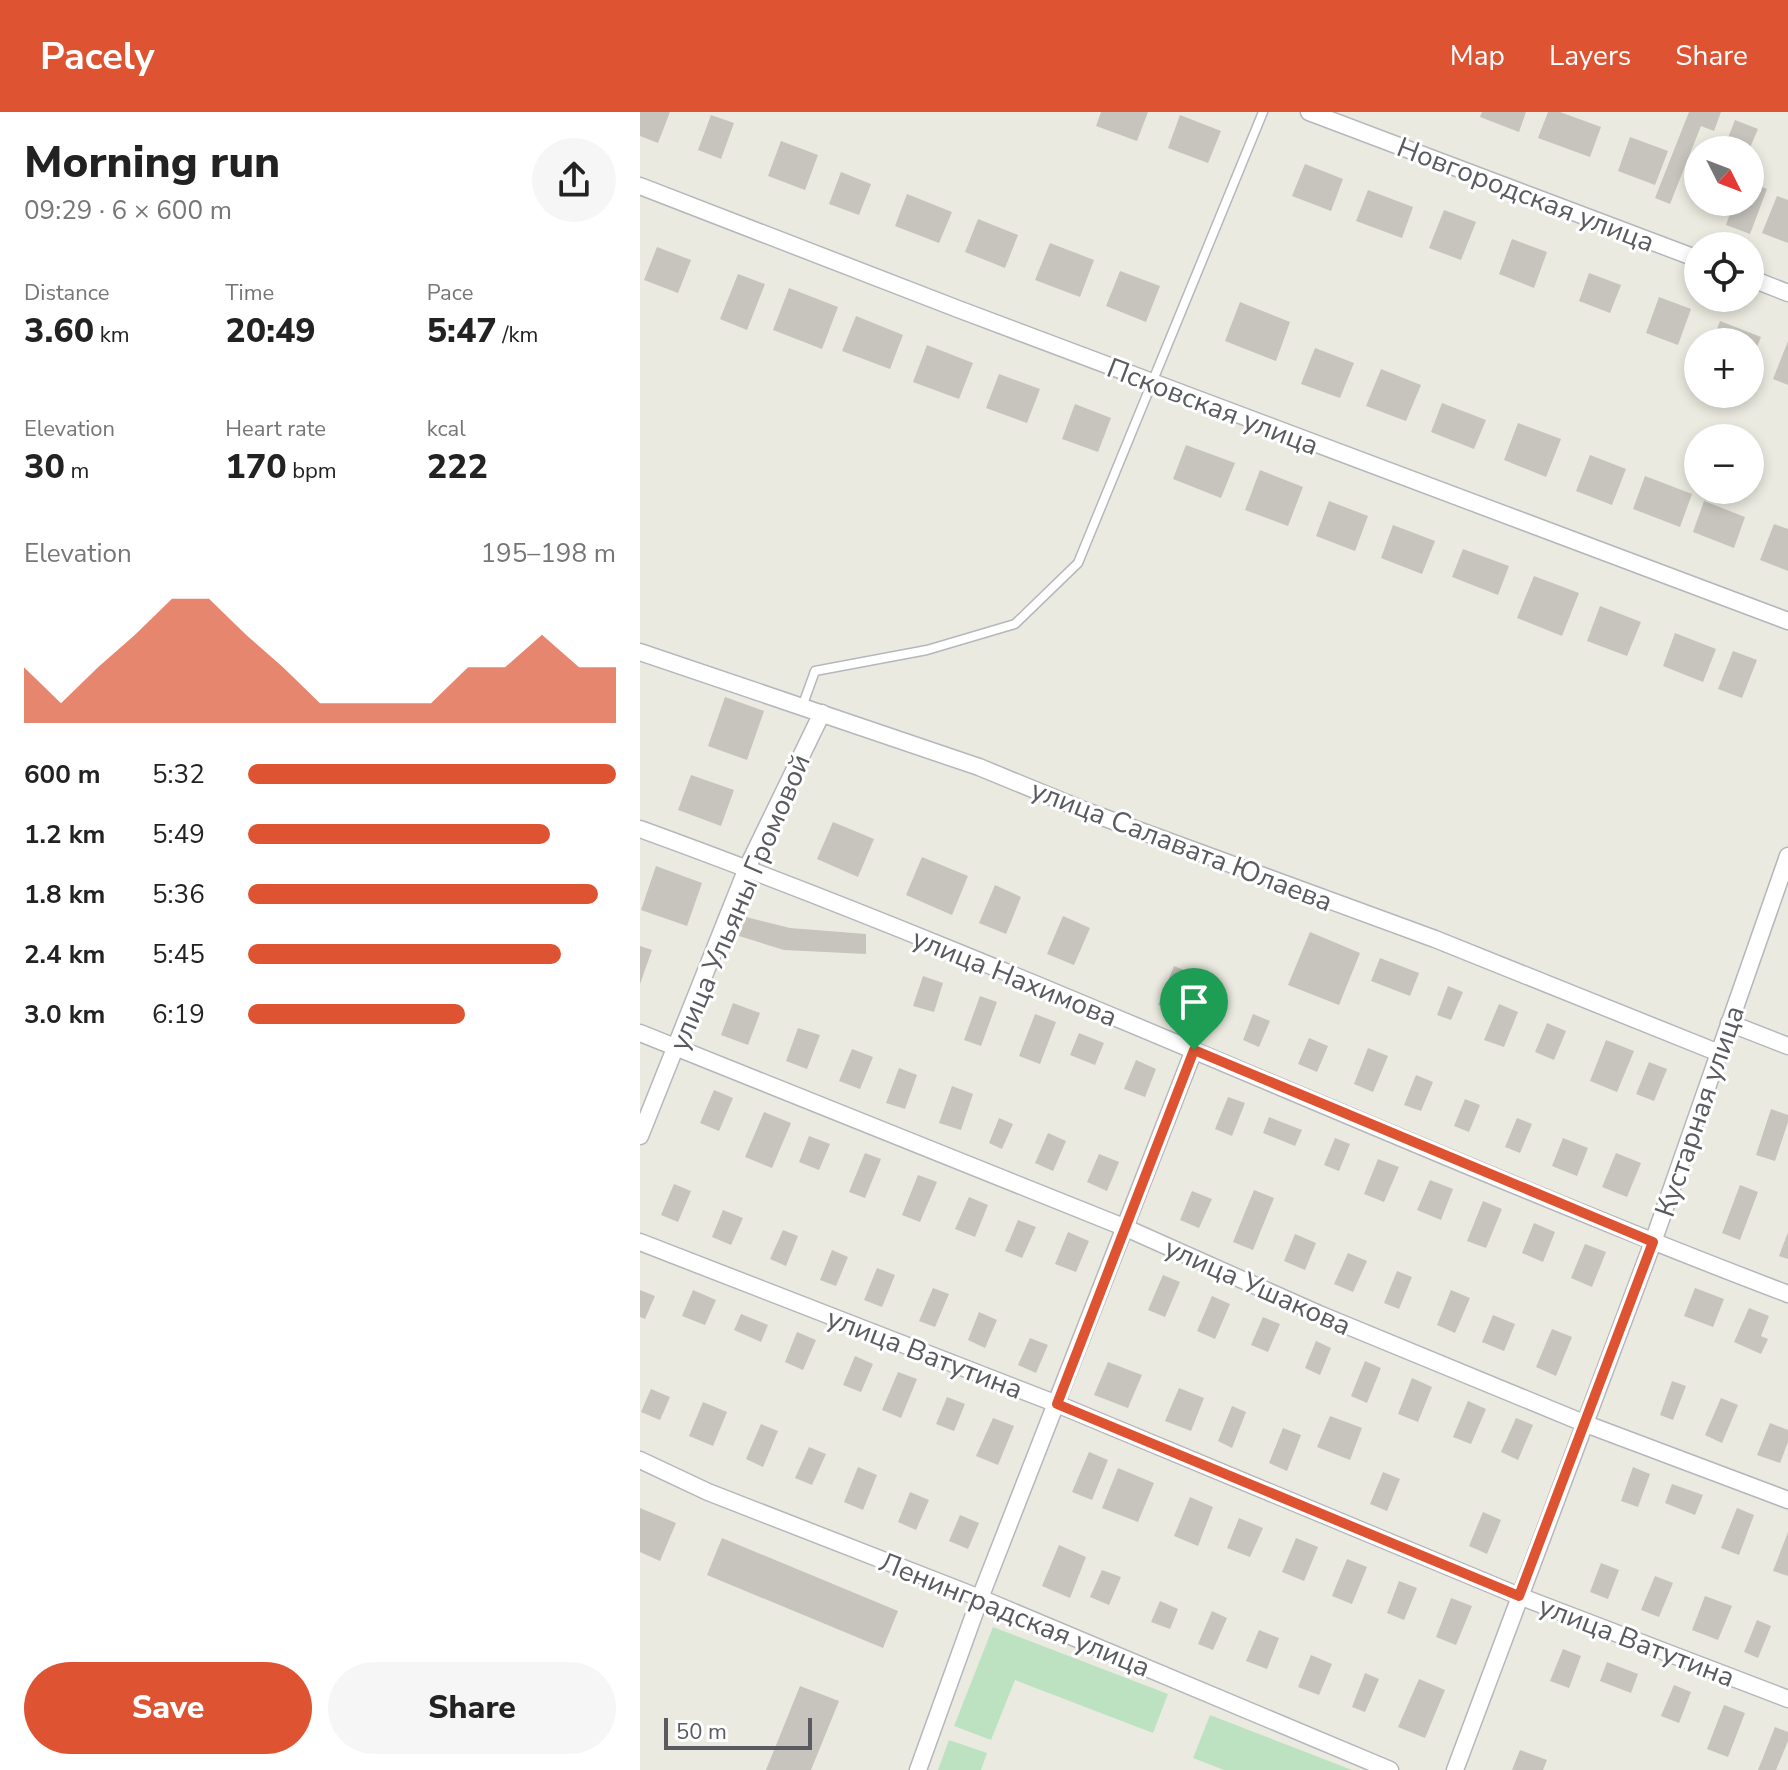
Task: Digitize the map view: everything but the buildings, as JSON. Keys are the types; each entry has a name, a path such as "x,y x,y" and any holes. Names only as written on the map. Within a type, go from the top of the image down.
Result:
{"street":[{"name":"Новгородская улица","path":"1309,112 1684,254"},
{"name":"Псковская улица","path":"640,186 1152,383 1788,621"},
{"path":"1764,284 1788,293"},
{"name":"улица Салавата Юлаева","path":"640,652 979,767 1086,811 1435,939 1719,1053"},
{"name":"улица Ульяны Громовой","path":"640,1136 747,868 822,713"},
{"name":"улица Нахимова","path":"640,829 747,868 1653,1242 1788,1294"},
{"name":"Кустарная улица","path":"1455,1770 1653,1242 1788,856"},
{"path":"1729,1023 1788,1046"},
{"name":"улица Ушакова","path":"640,1033 1126,1228 1319,1314 1586,1424 1788,1500"},
{"path":"918,1770 980,1598 1194,1050"},
{"name":"улица Ватутина","path":"640,1242 1057,1404 1519,1596 1788,1699"},
{"name":"Ленинградская улица","path":"640,1460 708,1492 980,1598 1390,1770"}],"lane":[{"path":"802,707 815,671 927,650 1015,624 1078,563 1263,112"}],"green space":[{"path":"993,1627 1168,1694 1153,1733 1015,1680 991,1740 954,1726"},
{"path":"1210,1715 1352,1770 1224,1770 1193,1758"},
{"path":"949,1740 987,1753 981,1770 938,1770"}],"route":[{"path":"1194,1050 1653,1242 1519,1596 1057,1404 1194,1050"}]}
